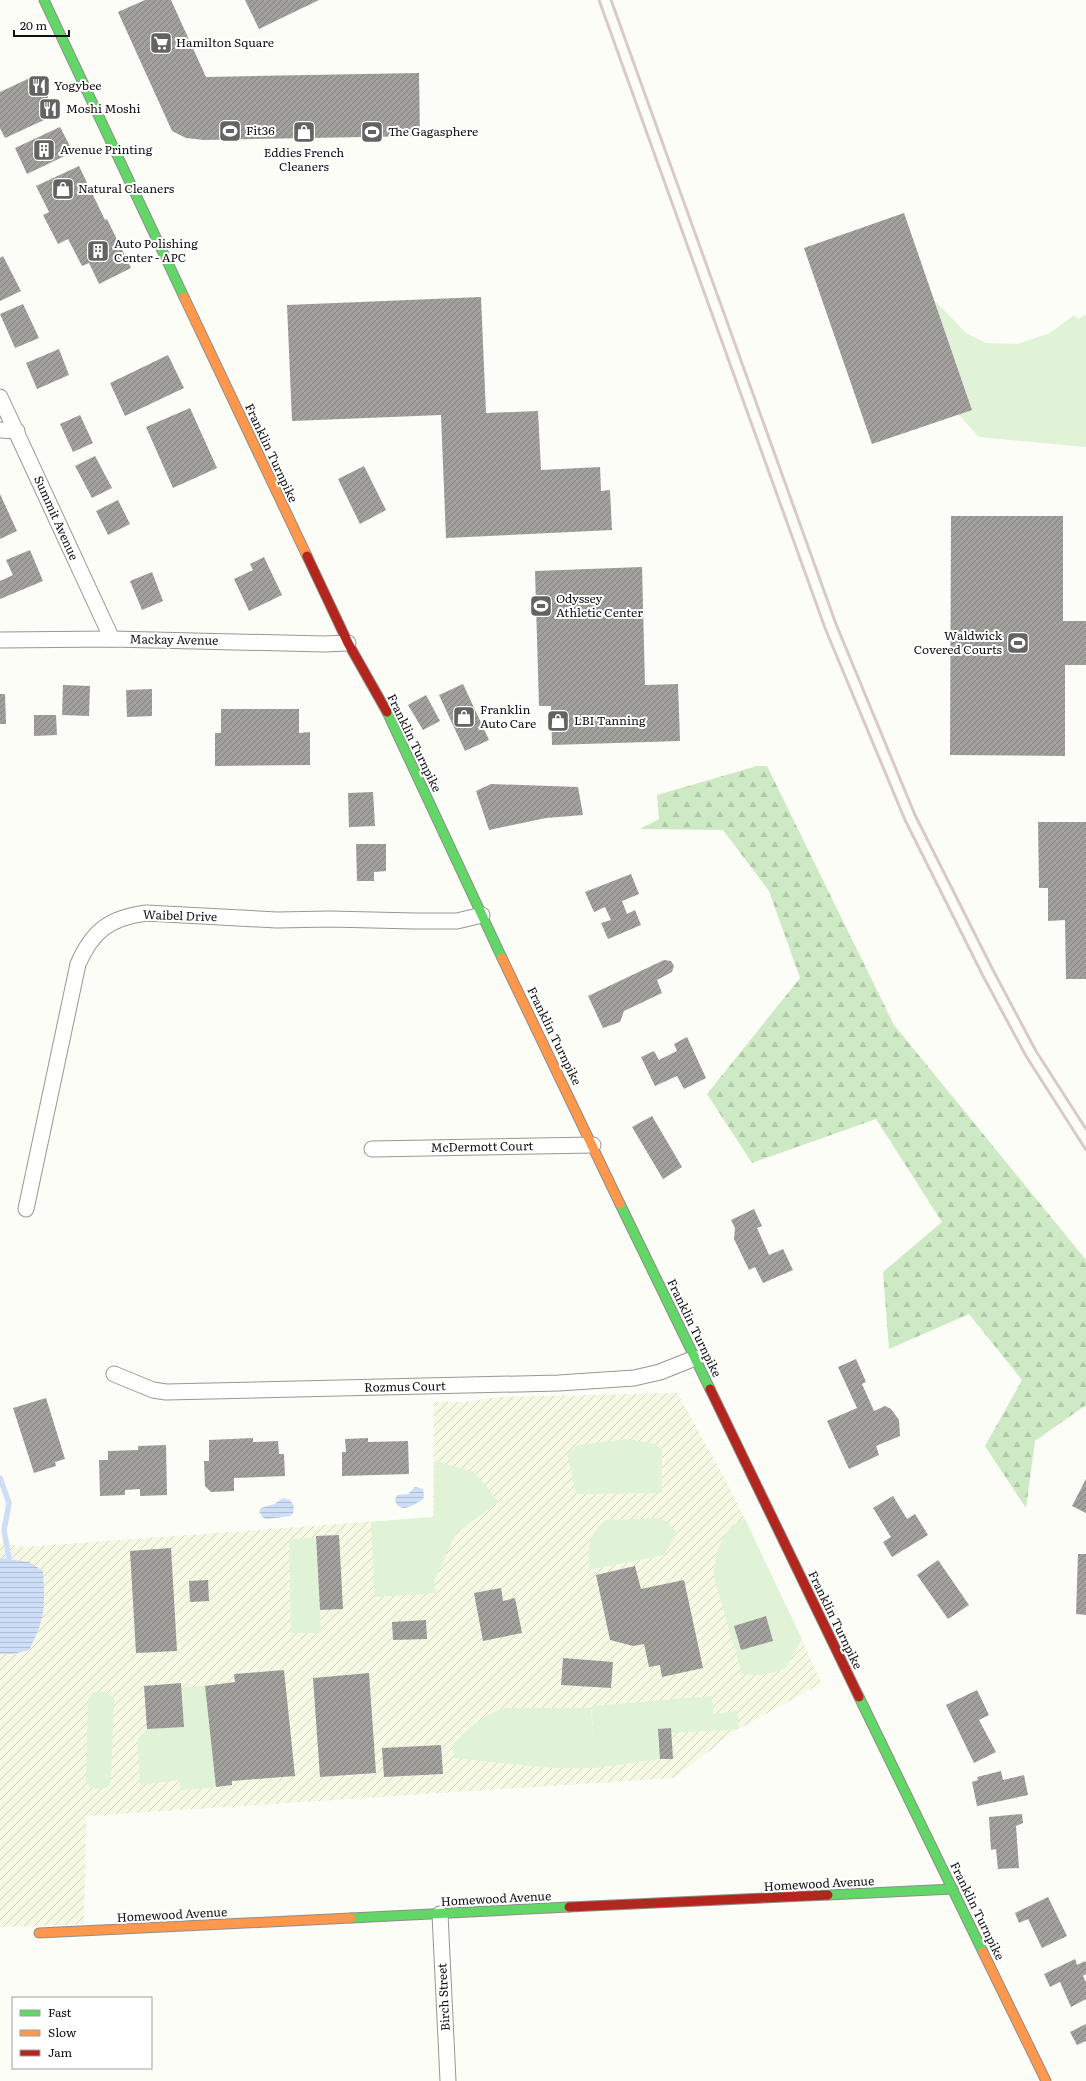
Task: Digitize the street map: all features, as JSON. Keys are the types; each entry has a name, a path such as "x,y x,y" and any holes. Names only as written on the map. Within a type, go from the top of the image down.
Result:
{"main road":[{"name":"Franklin Turnpike","path":"44,0 348,643 395,727 482,915 1046,2081"},
{"name":"Homewood Avenue","path":"39,1933 953,1889"}],"street":[{"name":"Summit Avenue","path":"0,397 112,639"},
{"path":"0,430 17,431"},
{"name":"Mackay Avenue","path":"0,640 112,639 324,644 348,643"},
{"name":"Waibel Drive","path":"26,1209 78,964 85,948 96,934 110,923 128,916 146,913 277,920 330,919 416,921 457,920 482,915"},
{"name":"McDermott Court","path":"372,1149 593,1145"},
{"name":"Rozmus Court","path":"114,1374 153,1390 166,1392 559,1383 634,1378 660,1372 695,1358"},
{"name":"Birch Street","path":"440,1914 448,2081"}],"green space":[{"path":"934,300 966,333 986,343 1017,344 1050,333 1074,315 1078,319 1086,315 1086,447 979,437 958,414 972,409"},
{"path":"757,766 767,766 894,1025 1086,1260 1086,1405 1035,1441 1026,1508 985,1446 1022,1380 969,1314 889,1349 883,1272 942,1222 876,1119 752,1163 707,1094 800,978 769,891 723,830 640,829 659,819 657,795"},
{"path":"677,1393 725,1479 745,1519 822,1683 735,1731 674,1778 86,1816 84,1924 0,1927 0,1543 24,1547 433,1517 434,1402 465,1402 497,1397"},
{"path":"628,1439 654,1444 662,1448 662,1493 576,1494 567,1454 578,1445"},
{"path":"434,1461 474,1472 499,1502 456,1533 434,1581 436,1593 375,1597 371,1522 434,1517"},
{"path":"660,1518 668,1523 675,1531 674,1538 664,1555 589,1570 588,1555 590,1542 600,1525 606,1520"},
{"path":"745,1519 802,1639 786,1668 759,1675 742,1674 714,1577 716,1560 721,1542 730,1528"},
{"path":"316,1538 321,1633 291,1633 289,1539"},
{"path":"205,1686 216,1787 181,1790 179,1780 140,1785 137,1739 147,1729 184,1727 182,1687"},
{"path":"94,1692 106,1692 114,1698 111,1781 108,1787 99,1789 90,1788 86,1781 88,1699"},
{"path":"712,1696 713,1714 737,1711 739,1729 671,1733 658,1729 660,1759 595,1768 552,1768 454,1758 453,1745 464,1733 483,1718 505,1708 591,1708 593,1743 592,1706"}],"water":[{"path":"415,1487 423,1489 423,1500 407,1508 397,1505 395,1500 397,1495 408,1494"},
{"path":"283,1498 290,1500 294,1506 293,1513 290,1516 267,1519 262,1517 259,1511 261,1508 274,1504"},
{"path":"0,1558 29,1562 43,1571 44,1603 39,1629 29,1650 12,1654 0,1654"}],"building":[{"name":"Hamilton Square","path":"145,0 171,0 206,77 419,73 420,136 204,140 186,138 172,131 118,12"},
{"path":"245,0 319,0 259,29"},
{"path":"36,75 57,114 5,138 0,128 0,92"},
{"name":"Avenue Printing","path":"60,127 73,152 27,174 15,148"},
{"path":"79,166 105,220 107,219 131,268 99,284 89,263 82,266 68,239 58,244 43,215 49,212 36,186"},
{"path":"904,213 972,410 872,444 804,248"},
{"path":"3,256 21,291 0,301 0,258"},
{"path":"481,297 486,413 538,411 541,470 600,467 601,491 610,490 612,530 446,538 441,415 292,421 287,305"},
{"path":"23,304 39,338 15,348 0,314"},
{"path":"59,349 69,375 37,389 26,363"},
{"path":"168,355 184,388 125,416 110,383"},
{"path":"190,408 217,468 173,488 146,427"},
{"path":"80,415 93,443 73,452 60,424"},
{"path":"95,456 112,488 92,498 75,466"},
{"path":"364,466 386,510 360,524 338,479"},
{"path":"0,494 17,531 0,539"},
{"path":"118,500 130,524 108,535 96,511"},
{"name":"Waldwick Covered Courts","path":"951,516 1063,516 1063,621 1086,621 1086,665 1065,665 1065,756 950,755"},
{"path":"30,550 43,581 0,599 0,581 13,575 6,560"},
{"path":"264,557 282,595 249,611 234,579 253,570 250,564"},
{"path":"642,567 645,685 678,684 680,741 552,745 551,706 539,706 535,571"},
{"path":"152,572 163,601 142,610 130,581"},
{"name":"Franklin Auto Care","path":"463,684 489,740 465,751 439,695"},
{"path":"63,685 90,686 89,716 62,715"},
{"path":"152,689 152,716 127,717 126,690"},
{"path":"0,694 5,694 6,724 0,724"},
{"path":"426,695 440,721 423,730 408,705"},
{"path":"221,709 299,709 299,733 310,732 310,765 215,766 215,733 221,733"},
{"path":"34,715 56,715 57,735 34,736"},
{"path":"491,784 578,787 583,815 546,818 489,830 476,791"},
{"path":"373,792 375,826 349,827 348,793"},
{"path":"1038,822 1086,822 1086,979 1066,979 1065,920 1048,921 1048,888 1039,888"},
{"path":"356,844 386,844 386,871 374,872 374,881 357,881"},
{"path":"631,874 639,894 622,901 627,914 635,910 641,925 608,939 601,923 611,920 605,907 594,912 585,892"},
{"path":"664,960 671,961 674,966 672,972 657,980 662,993 624,1011 620,1022 603,1028 588,996"},
{"path":"687,1037 706,1078 684,1089 677,1076 655,1086 641,1057 654,1051 659,1060 677,1051 674,1044"},
{"path":"652,1116 682,1167 663,1179 632,1127"},
{"path":"754,1209 762,1226 757,1228 769,1255 783,1249 793,1270 763,1283 755,1267 749,1270 734,1239 735,1228 731,1220"},
{"path":"856,1359 866,1382 862,1384 874,1411 885,1406 891,1409 899,1420 900,1436 876,1446 879,1455 849,1469 827,1421 857,1408 838,1367"},
{"path":"46,1398 65,1459 55,1462 56,1466 34,1473 13,1408"},
{"path":"253,1438 253,1442 278,1441 279,1454 284,1454 285,1476 234,1478 234,1491 211,1492 205,1486 204,1461 209,1461 209,1440"},
{"path":"368,1438 368,1442 408,1441 409,1474 342,1476 342,1452 346,1452 345,1439"},
{"path":"166,1445 167,1495 140,1496 140,1489 125,1490 125,1495 100,1496 99,1460 108,1460 108,1451 138,1450 138,1446"},
{"path":"1086,1479 1086,1513 1072,1506"},
{"path":"893,1496 907,1519 915,1514 928,1535 892,1557 883,1542 891,1537 873,1508"},
{"path":"339,1535 343,1609 320,1610 316,1536"},
{"path":"171,1548 177,1651 136,1653 130,1551"},
{"path":"1078,1554 1086,1554 1086,1615 1076,1614"},
{"path":"938,1560 969,1605 948,1619 917,1575"},
{"path":"635,1566 641,1589 684,1580 703,1668 662,1677 660,1665 649,1667 644,1644 633,1646 610,1640 596,1575"},
{"path":"208,1580 209,1601 190,1602 189,1581"},
{"path":"501,1588 503,1601 515,1598 522,1633 483,1641 474,1593"},
{"path":"766,1616 773,1641 741,1650 734,1626"},
{"path":"426,1620 427,1639 393,1640 392,1622"},
{"path":"563,1658 613,1662 611,1688 561,1685"},
{"path":"284,1670 295,1776 232,1781 232,1785 216,1787 205,1686 235,1682 234,1674"},
{"path":"369,1673 376,1773 320,1777 313,1678"},
{"path":"181,1683 184,1727 147,1729 144,1686"},
{"path":"977,1690 989,1715 979,1720 996,1752 974,1763 946,1705"},
{"path":"671,1728 673,1759 660,1759 658,1729"},
{"path":"441,1745 443,1774 384,1777 382,1748"},
{"path":"1001,1771 1003,1780 1024,1775 1028,1795 977,1806 972,1782 978,1780 977,1777"},
{"path":"1022,1814 1023,1823 1016,1826 1019,1868 998,1869 996,1849 991,1850 989,1817"},
{"path":"1048,1897 1067,1936 1042,1948 1028,1919 1019,1923 1015,1913"},
{"path":"1075,1959 1077,1965 1085,1961 1086,1963 1086,1974 1083,1976 1086,1982 1086,1999 1071,2007 1060,1982 1050,1987 1044,1974"},
{"path":"1086,2024 1086,2041 1077,2045 1070,2032"}],"waterway":[{"path":"0,1478 9,1503 4,1530 9,1558"}],"railway":[{"path":"599,0 825,628 905,820 983,976 1026,1056 1086,1150"},
{"path":"611,0 836,624 915,815 993,970 1036,1051 1086,1129"}],"traffic: fast":[{"path":"44,0 184,297"},
{"path":"387,712 502,958"},
{"path":"620,1204 710,1389"},
{"path":"859,1697 983,1952"},
{"path":"828,1895 953,1889"},
{"path":"351,1918 569,1907"}],"traffic: slow":[{"path":"184,297 307,556"},
{"path":"502,958 620,1204"},
{"path":"39,1933 351,1918"},
{"path":"983,1952 1046,2081"}],"traffic: jam":[{"path":"307,556 348,643 387,712"},
{"path":"710,1389 859,1697"},
{"path":"569,1907 828,1895"}],"place":[{"name":"Hamilton Square","path":"161,43"},
{"name":"Yogybee","path":"39,86"},
{"name":"Moshi Moshi","path":"50,109"},
{"name":"Fit36","path":"230,131"},
{"name":"Eddies French Cleaners","path":"304,132"},
{"name":"The Gagasphere","path":"372,132"},
{"name":"Avenue Printing","path":"44,150"},
{"name":"Natural Cleaners","path":"63,189"},
{"name":"Auto Polishing Center - APC","path":"98,251"},
{"name":"Odyssey Athletic Center","path":"541,606"},
{"name":"Waldwick Covered Courts","path":"1018,643"},
{"name":"Franklin Auto Care","path":"464,717"},
{"name":"LBI Tanning","path":"558,721"}]}
